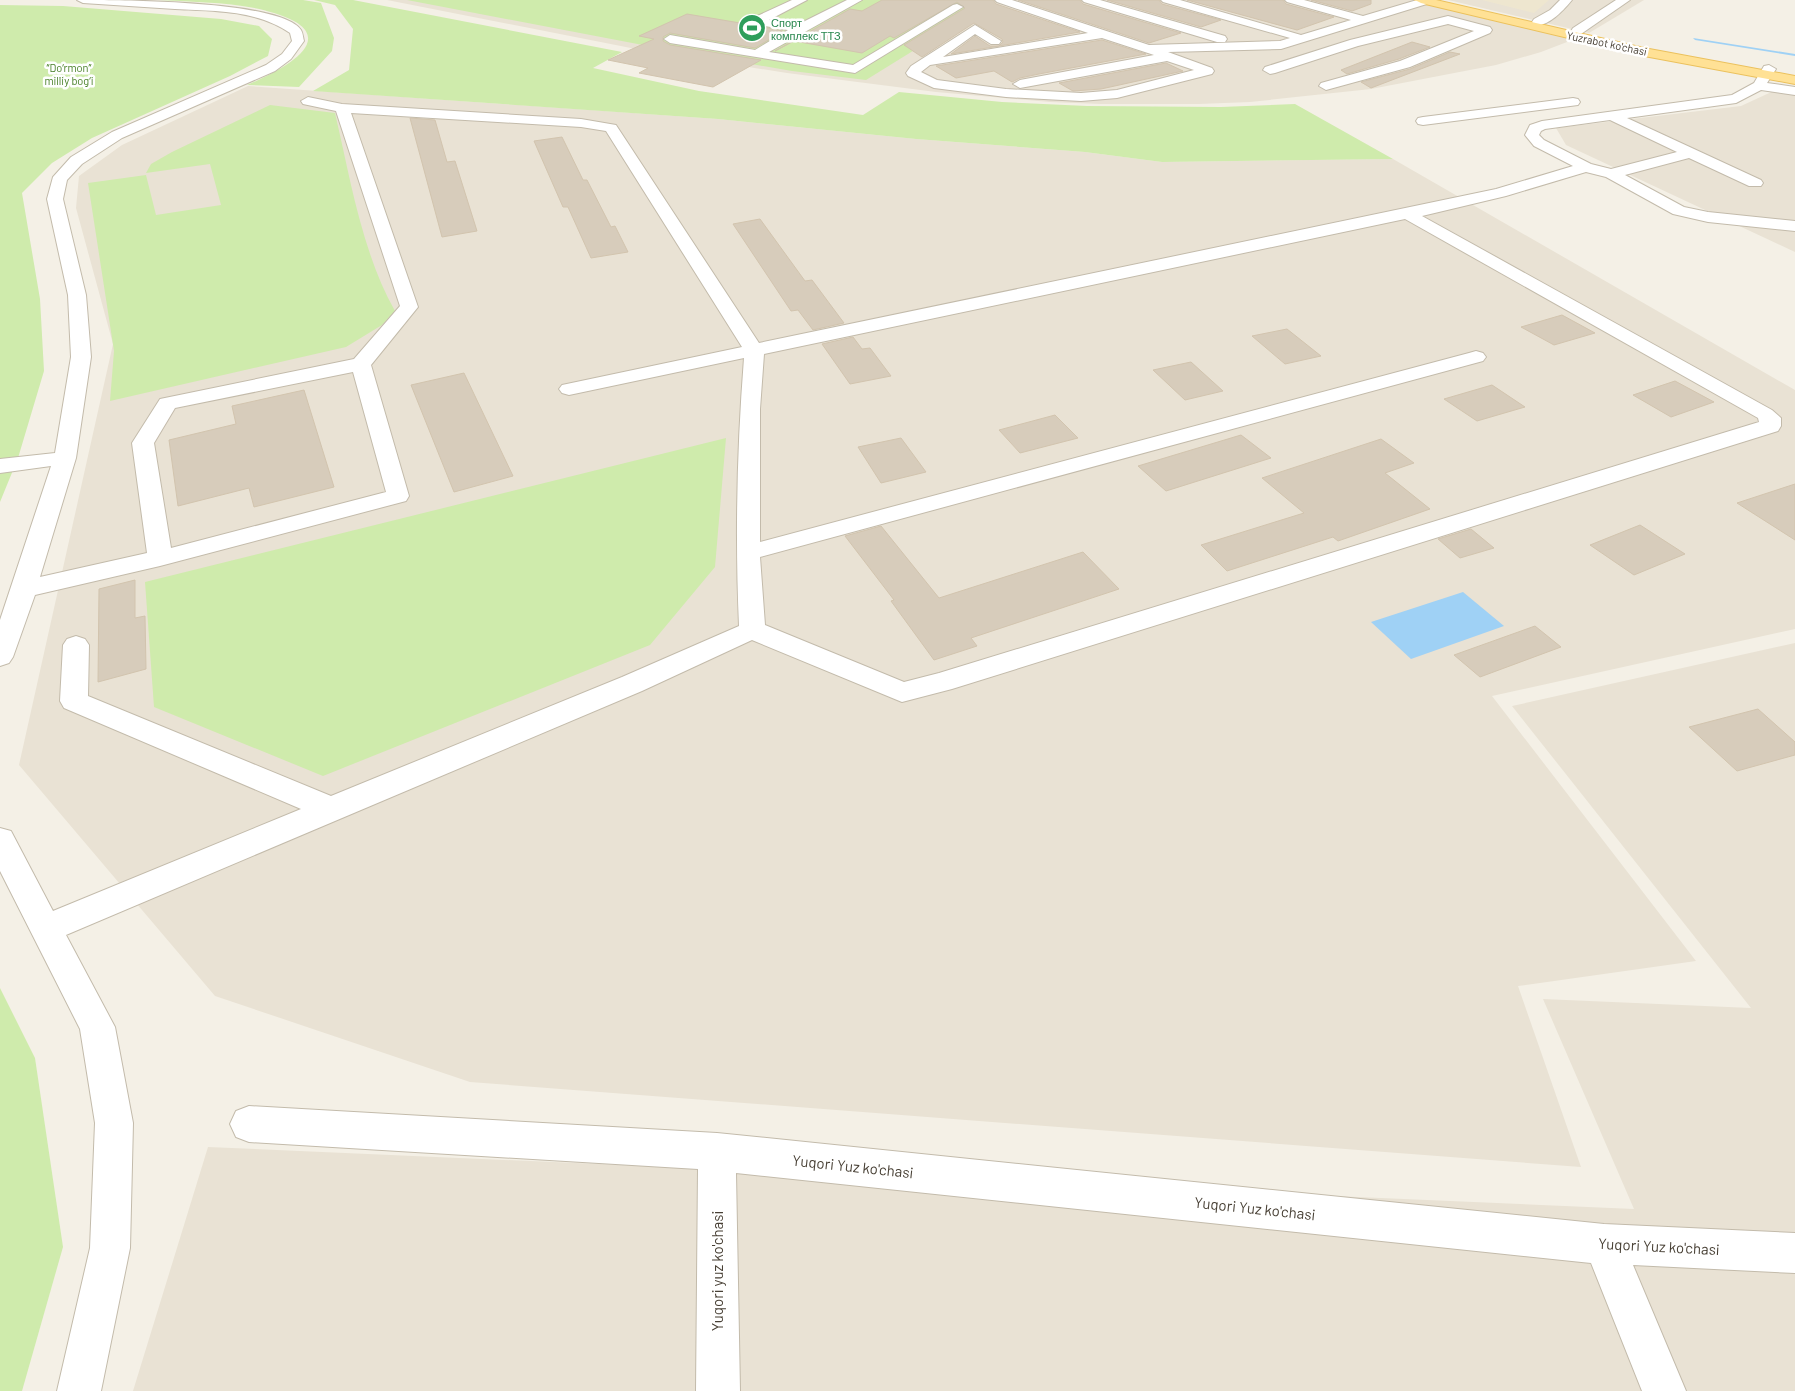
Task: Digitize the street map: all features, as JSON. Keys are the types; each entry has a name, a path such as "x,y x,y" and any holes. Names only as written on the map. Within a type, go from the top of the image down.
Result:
{"main road":[{"name":"Yuzrabot ko'chasi","path":"1448,0 1765,77 1795,74"},
{"name":"Yuzrabot ko'chasi","path":"1424,1 1644,52 1765,77 1795,80"}],"street":[{"path":"0,657 24,589 65,458 76,400 81,357 77,295 55,199 59,181 70,167 97,147 130,129 265,70 288,55 298,40 296,31 284,23 241,11 82,0"},
{"path":"801,0 757,21 818,19 856,0"},
{"path":"995,40 975,29 913,73 934,84 1044,96 1100,96 1152,86 1207,71 1148,49 1000,0"},
{"path":"1088,0 1245,46"},
{"path":"1167,0 1304,38"},
{"path":"1291,0 1364,20"},
{"path":"1538,22 1554,12 1566,0"},
{"path":"1577,30 1624,0"},
{"path":"1148,49 1281,45 1424,1"},
{"path":"670,39 855,69 957,7"},
{"path":"776,12 798,20"},
{"path":"757,54 798,20"},
{"path":"1270,70 1354,43 1448,20 1486,30 1405,64 1326,86"},
{"path":"1317,34 1354,43"},
{"path":"925,64 1102,35"},
{"path":"985,90 1166,57"},
{"path":"1795,92 1765,77 1736,99 1542,125 1535,128 1532,135 1539,142 1586,167 1611,174 1679,211 1708,217 1795,226"},
{"path":"1674,93 1736,99"},
{"path":"1423,121 1588,100"},
{"path":"308,101 342,108 580,123 611,128 754,350 750,409 748,553 752,630"},
{"path":"1551,105 1580,120"},
{"path":"160,558 143,443 167,403 361,364 409,307 342,108"},
{"path":"1612,116 1755,183"},
{"path":"1611,174 1690,153"},
{"path":"569,389 1407,214 1500,193 1586,167"},
{"path":"45,929 632,684 752,630 902,692 961,677 1770,426 1770,418 1765,414 1407,214"},
{"path":"748,553 1476,357"},
{"path":"24,589 160,558 398,496 361,364"},
{"path":"0,466 65,458"},
{"path":"76,645 74,701 332,809"},
{"path":"0,840 97,1027 114,1123 110,1248 79,1391"},
{"name":"Yuqori Yuz ko'chasi","path":"249,1124 717,1152 1604,1244 1795,1253"},
{"name":"Yuqori yuz ko'chasi","path":"717,1152 718,1391"},
{"path":"1604,1244 1664,1391"}],"shaded area":[{"path":"387,0 1421,0 1580,37 1541,52 1496,65 1371,89 1250,102 1101,104 1050,102 936,92 787,73 641,50"},
{"path":"1448,0 1644,0 1589,33"},
{"path":"1482,0 1549,0 1534,13"},
{"path":"248,86 718,119 916,139 1085,152 1162,162 1393,159 1795,390 1795,629 1492,696 1696,961 1518,986 1581,1167 470,1082 215,996 19,765 113,344 76,208 79,176 122,145"},
{"path":"1780,88 1795,90 1795,252 1566,145 1556,128 1741,106"},
{"path":"1795,643 1795,1391 133,1391 208,1147 1634,1209 1543,999 1751,1008 1512,706"}],"green space":[{"path":"157,0 303,0 321,3 334,38 332,51 299,87 247,85 277,71 302,52 308,42 306,32 296,22 261,9 216,3"},
{"path":"314,0 353,0 622,52 593,68 699,91 863,115 899,92 1002,102 1087,106 1221,107 1295,104 1393,159 1162,162 1085,152 916,139 718,119 313,91 349,70 353,29 335,5"},
{"name":"Спорт комплекс ТТЗ","path":"407,0 964,0 979,10 866,80 792,71 648,46"},
{"name":"“Do‘rmon” milliy bog‘i","path":"0,5 63,6 221,19 259,26 272,39 268,56 230,76 92,138 52,163 22,193 40,299 44,371 18,458 0,502"},
{"path":"270,105 335,113 365,240 395,311 382,325 346,347 110,401 114,351 88,183 146,175 156,215 221,205 210,164 146,173 151,164 172,152"},
{"path":"726,438 715,567 650,645 323,776 154,707 145,582"},
{"path":"0,988 35,1058 63,1247 22,1391 0,1391"}],"water":[{"path":"1463,592 1504,626 1411,659 1371,622"}],"building":[{"path":"882,0 993,0 996,4 1080,32 999,46 1003,42 1002,39 974,23 922,57 904,45 965,8 957,2 894,38 890,36 862,53 794,41 775,51 850,9 862,11"},
{"path":"1018,0 1080,0 1083,4 1181,33 1149,43"},
{"path":"1107,0 1159,0 1162,4 1221,20 1201,27"},
{"path":"1187,0 1283,0 1286,4 1334,17 1297,30"},
{"path":"1311,0 1371,0 1371,4 1352,11"},
{"path":"687,14 783,31 755,48 670,33 663,37 663,41 670,45 761,60 713,87 639,73 648,68 608,60 654,39 639,36"},
{"path":"975,36 990,46 999,46 951,54"},
{"path":"1102,40 1146,54 1039,74 1020,78 1012,82 994,71 956,78 936,66"},
{"path":"1412,42 1430,47 1399,59 1347,74 1341,70"},
{"path":"1450,52 1460,54 1371,88 1361,82 1410,69"},
{"path":"1166,63 1183,71 1101,89 1073,91 1059,83"},
{"path":"410,118 435,120 447,162 455,161 477,231 442,237"},
{"path":"562,137 583,180 587,180 611,227 615,226 628,252 591,258 568,207 563,207 534,141"},
{"path":"760,219 805,281 812,280 844,323 813,330 798,310 791,311 733,224"},
{"path":"1562,315 1595,333 1554,345 1521,327"},
{"path":"1287,329 1321,356 1285,364 1252,336"},
{"path":"853,337 862,349 870,348 891,376 850,384 822,344"},
{"path":"1191,362 1223,391 1185,400 1153,370"},
{"path":"464,373 513,476 454,492 411,385"},
{"path":"1675,381 1714,402 1671,417 1633,395"},
{"path":"1492,385 1525,407 1477,421 1444,399"},
{"path":"304,390 334,487 254,507 249,488 178,506 169,440 236,424 232,406"},
{"path":"1055,415 1078,438 1020,453 999,430"},
{"path":"1241,435 1271,458 1166,491 1138,466"},
{"path":"901,438 926,472 881,483 858,447"},
{"path":"1381,439 1414,463 1385,473 1430,509 1338,541 1333,537 1227,571 1201,545 1304,513 1262,478"},
{"path":"1795,484 1795,540 1737,503"},
{"path":"1640,525 1685,554 1634,575 1590,545"},
{"path":"881,526 939,598 1083,552 1119,589 971,638 977,646 934,660 891,601 894,600 845,536"},
{"path":"1471,529 1494,548 1460,558 1438,539"},
{"path":"135,580 135,618 145,616 146,669 98,682 99,589"},
{"path":"1535,626 1561,647 1480,677 1454,655"},
{"path":"1758,709 1795,742 1795,755 1737,771 1689,727"}],"waterway":[{"path":"1695,39 1795,55"}],"place":[{"name":"Спорт комплекс ТТЗ","path":"752,28"}]}
